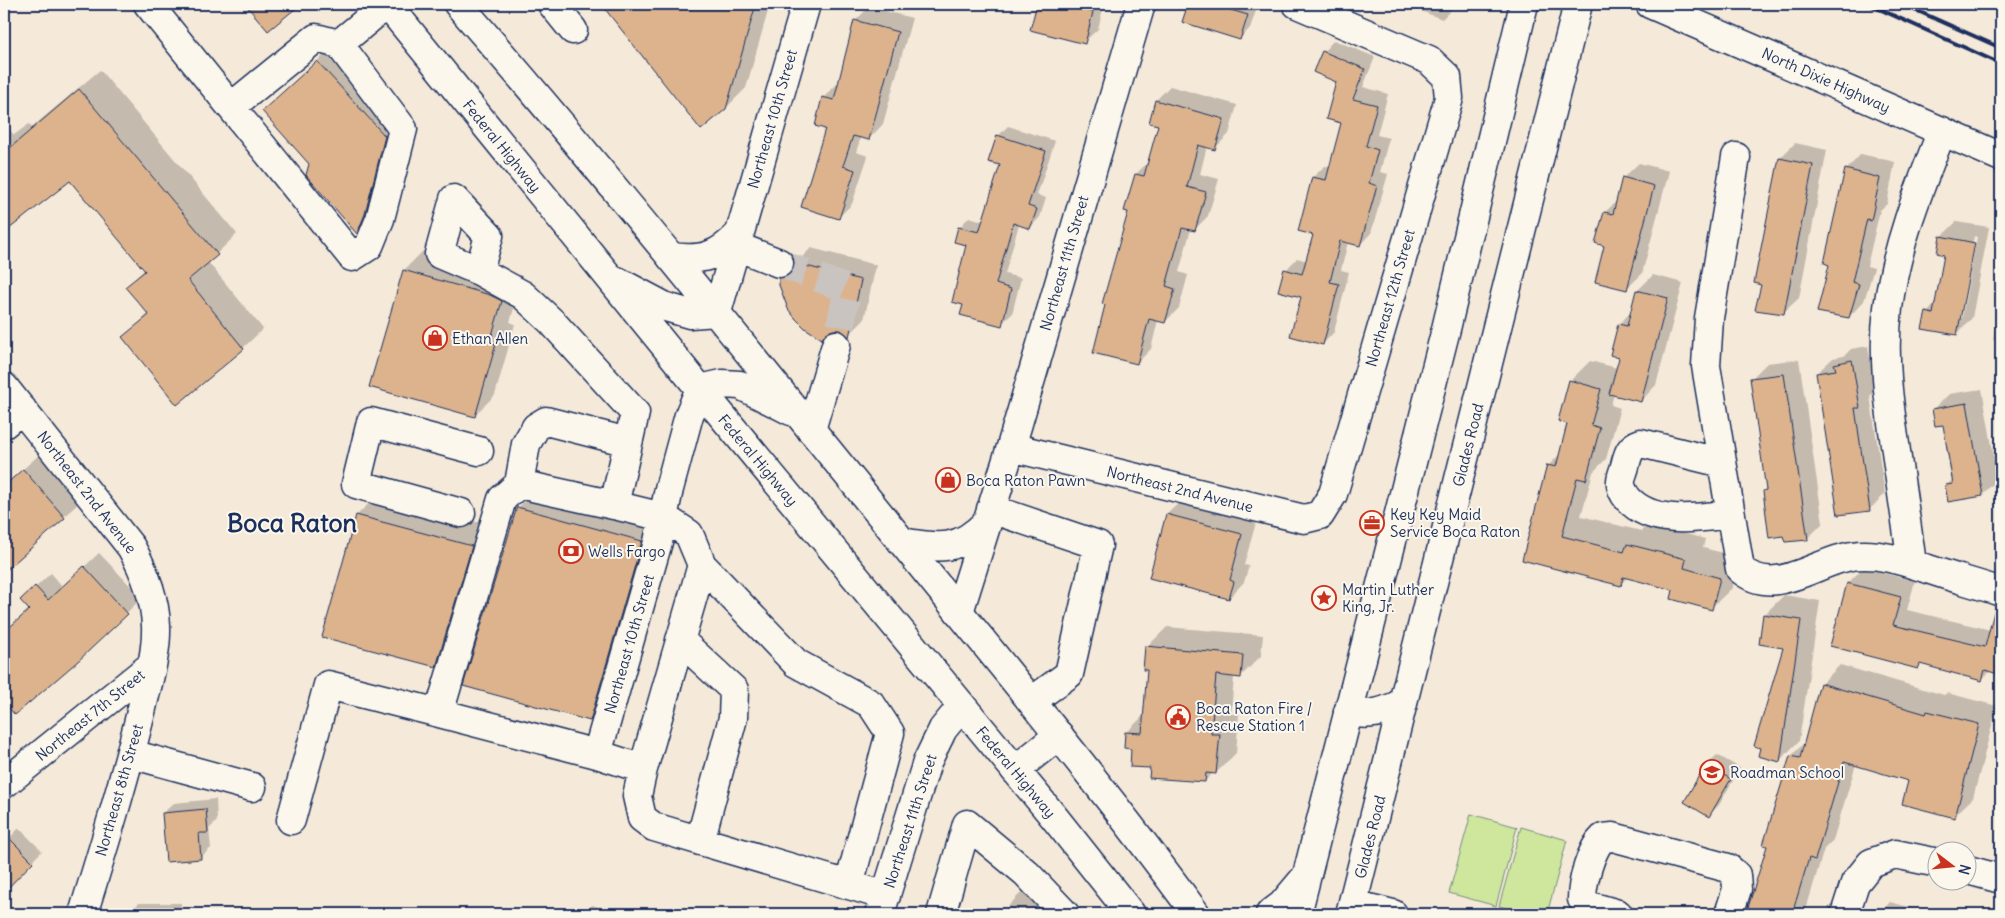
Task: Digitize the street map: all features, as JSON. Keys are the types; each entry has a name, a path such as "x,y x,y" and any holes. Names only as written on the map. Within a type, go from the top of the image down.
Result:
{"main road":[{"path":"148,4 231,107 352,257 369,246 380,219 403,129 339,44 316,38 231,107"},
{"path":"339,44 387,4"},
{"name":"Federal Highway","path":"387,4 1131,914"},
{"path":"458,4 558,119 717,312 1032,701 1199,911"},
{"path":"552,4 573,30"},
{"name":"Northeast 10th Street","path":"717,312 806,4"},
{"name":"Northeast 11th Street","path":"959,612 1010,447 1141,4"},
{"name":"Northeast 12th Street","path":"1297,4 1429,60 1447,77 1449,98 1333,494 1320,515"},
{"path":"1298,914 1448,319 1524,4"},
{"name":"Glades Road","path":"1351,909 1578,4"},
{"name":"North Dixie Highway","path":"1650,4 2001,157"},
{"path":"1912,564 1889,402 1886,341 1888,310 1902,239 1942,131"},
{"path":"1736,157 1709,318 1706,366 1740,569 1749,577 1779,580 1852,556 1892,558 2001,592"},
{"path":"671,257 686,259 709,256 737,240 779,263"},
{"path":"479,271 523,295 552,322 635,413 614,505"},
{"path":"607,275 666,307 690,314 717,312"},
{"path":"805,422 836,345"},
{"path":"700,389 722,384 740,385 805,422"},
{"name":"Northeast 2nd Avenue","path":"4,387 13,416 119,529 131,546 141,566 154,606 156,628 152,666"},
{"name":"Northeast 10th Street","path":"597,754 658,542 689,416 700,389"},
{"path":"439,713 502,499 519,484 526,444 536,427 546,421 628,442"},
{"path":"461,513 356,484 371,422 479,451"},
{"path":"1722,463 1641,443 1634,445 1629,452 1620,482 1624,495 1633,504 1648,512 1669,518 1691,519 1731,514"},
{"name":"Northeast 2nd Avenue","path":"1010,447 1304,519 1320,515"},
{"path":"519,484 663,517 689,534 702,565 796,663 871,704 890,733 849,885"},
{"path":"902,542 923,546 959,544 974,536 988,516 1098,545 1069,674 1032,701"},
{"path":"702,565 643,769 637,796 642,818 654,828 849,885 883,905"},
{"path":"680,640 734,690 733,718 700,841"},
{"name":"Northeast 8th Street","path":"83,914 131,754 152,666"},
{"name":"Northeast 7th Street","path":"4,784 152,666"},
{"path":"291,820 328,685 597,754 643,769"},
{"path":"1348,712 1364,715 1377,714 1403,704"},
{"name":"Northeast 11th Street","path":"883,905 927,762 943,730 962,706"},
{"path":"1015,770 1059,735"},
{"path":"131,754 252,787"},
{"path":"941,914 967,824 1026,872 1065,914"},
{"path":"864,829 903,840"},
{"path":"1618,914 1590,906 1582,899 1582,889 1596,844 1602,838 1614,837 1728,868 1736,875 1737,889 1730,914"},
{"path":"1845,914 1856,883 1872,864 1895,854 1928,861"},
{"path":"1978,873 2001,879"},
{"path":"1270,914 1282,905 1306,877"},
{"path":"1351,909 1393,914"}],"green space":[{"path":"1471,814 1517,827 1496,906 1449,893"},
{"path":"1521,827 1567,840 1547,914 1529,914 1499,906"}],"building":[{"path":"245,4 301,4 268,31"},
{"path":"601,4 756,4 726,109 701,130"},
{"path":"1037,4 1061,4 1093,12 1085,44 1030,30"},
{"path":"1188,4 1210,4 1248,15 1240,40 1182,22"},
{"path":"854,20 898,32 869,140 853,136 843,166 855,170 839,219 801,207 825,129 815,126 822,97 834,100"},
{"path":"1322,51 1365,69 1353,99 1377,105 1366,146 1378,150 1369,183 1377,186 1360,246 1340,241 1330,282 1339,284 1323,345 1290,336 1301,297 1278,291 1284,269 1302,274 1313,235 1298,231 1312,177 1326,180 1341,123 1326,119 1336,82 1313,72"},
{"path":"317,61 385,136 365,214 357,234 306,175 309,164 262,111"},
{"path":"79,89 218,255 188,280 244,349 177,405 122,337 149,315 125,287 145,271 70,181 4,233 4,153"},
{"path":"1155,100 1224,119 1215,150 1198,145 1187,187 1206,192 1195,231 1182,228 1166,286 1175,289 1165,323 1149,319 1137,364 1093,353 1105,305 1102,304 1128,212 1124,211 1135,174 1144,176 1158,125 1149,123"},
{"path":"997,135 1046,151 1028,206 1037,209 1030,229 1013,223 996,284 1011,289 1002,326 960,315 963,305 952,302 966,245 954,242 958,227 979,232 1000,165 988,162"},
{"path":"1779,158 1813,165 1784,314 1755,310 1761,285 1754,283"},
{"path":"1845,169 1880,178 1871,221 1867,219 1852,282 1859,284 1849,318 1817,312 1829,265 1824,263"},
{"path":"1622,177 1654,186 1627,290 1595,282 1604,246 1595,243 1604,212 1613,214"},
{"path":"1940,236 1975,243 1957,335 1922,329 1926,312 1933,314 1944,255 1937,253"},
{"path":"794,263 861,280 849,337 841,330 833,330 826,333 822,339 805,328 788,309 779,285 779,278 789,275"},
{"path":"403,270 490,295 502,301 490,342 496,344 475,417 369,387"},
{"path":"1636,290 1668,298 1641,402 1609,394 1619,358 1610,355 1618,324 1627,326"},
{"path":"1852,360 1860,408 1855,408 1870,511 1838,515 1816,373 1836,370 1834,364"},
{"path":"1784,374 1808,540 1785,542 1783,536 1769,538 1763,491 1766,490 1750,378"},
{"path":"1569,380 1601,389 1591,425 1600,428 1586,480 1577,478 1562,536 1624,552 1627,544 1686,559 1684,568 1720,578 1712,610 1671,599 1673,590 1623,577 1621,586 1522,560 1547,465 1556,467 1567,424 1558,421"},
{"path":"1967,403 1983,496 1948,502 1945,485 1953,484 1943,425 1935,426 1932,409"},
{"path":"23,469 65,518 4,572 4,486"},
{"path":"517,507 642,541 590,721 463,686"},
{"path":"1166,514 1242,534 1230,580 1234,582 1229,599 1149,578"},
{"path":"356,515 472,546 436,667 322,637"},
{"path":"84,566 128,614 78,661 15,715 4,702 4,632 29,610 20,600 35,586 48,600"},
{"path":"1847,583 1901,597 1893,625 1985,647 1995,608 2001,609 2001,675 1985,670 1982,681 1920,664 1918,669 1830,646"},
{"path":"1763,614 1801,620 1780,762 1758,756 1760,748 1754,746 1783,648 1759,644"},
{"name":"Boca Raton Fire / Rescue Station 1","path":"1145,646 1243,655 1241,678 1216,675 1211,734 1220,734 1216,774 1206,773 1205,782 1149,778 1150,768 1130,767 1131,749 1124,748 1125,732 1142,733 1147,670 1143,670"},
{"path":"1820,683 1926,714 1927,711 1979,724 1955,818 1902,804 1908,781 1844,762 1815,860 1809,858 1792,914 1746,914 1767,846 1763,845 1790,756 1800,758"},
{"path":"1705,765 1731,779 1709,817 1684,802"},
{"path":"206,809 208,833 199,833 201,859 166,862 162,813"},
{"path":"4,833 33,862 4,892"}],"tunnel":[{"path":"779,263 848,289 836,345"}],"railway":[{"path":"1868,4 2001,64"},
{"path":"1902,4 2001,48"}],"place":[{"name":"Ethan Allen","path":"435,338"},
{"name":"Boca Raton Pawn","path":"948,480"},
{"name":"Key Key Maid Service Boca Raton","path":"1372,523"},
{"name":"Wells Fargo","path":"571,551"},
{"name":"Martin Luther King, Jr.","path":"1324,598"},
{"name":"Boca Raton Fire / Rescue Station 1","path":"1178,717"},
{"name":"Roadman School","path":"1712,772"}],"district":[{"name":"Boca Raton","path":"292,523"}]}
